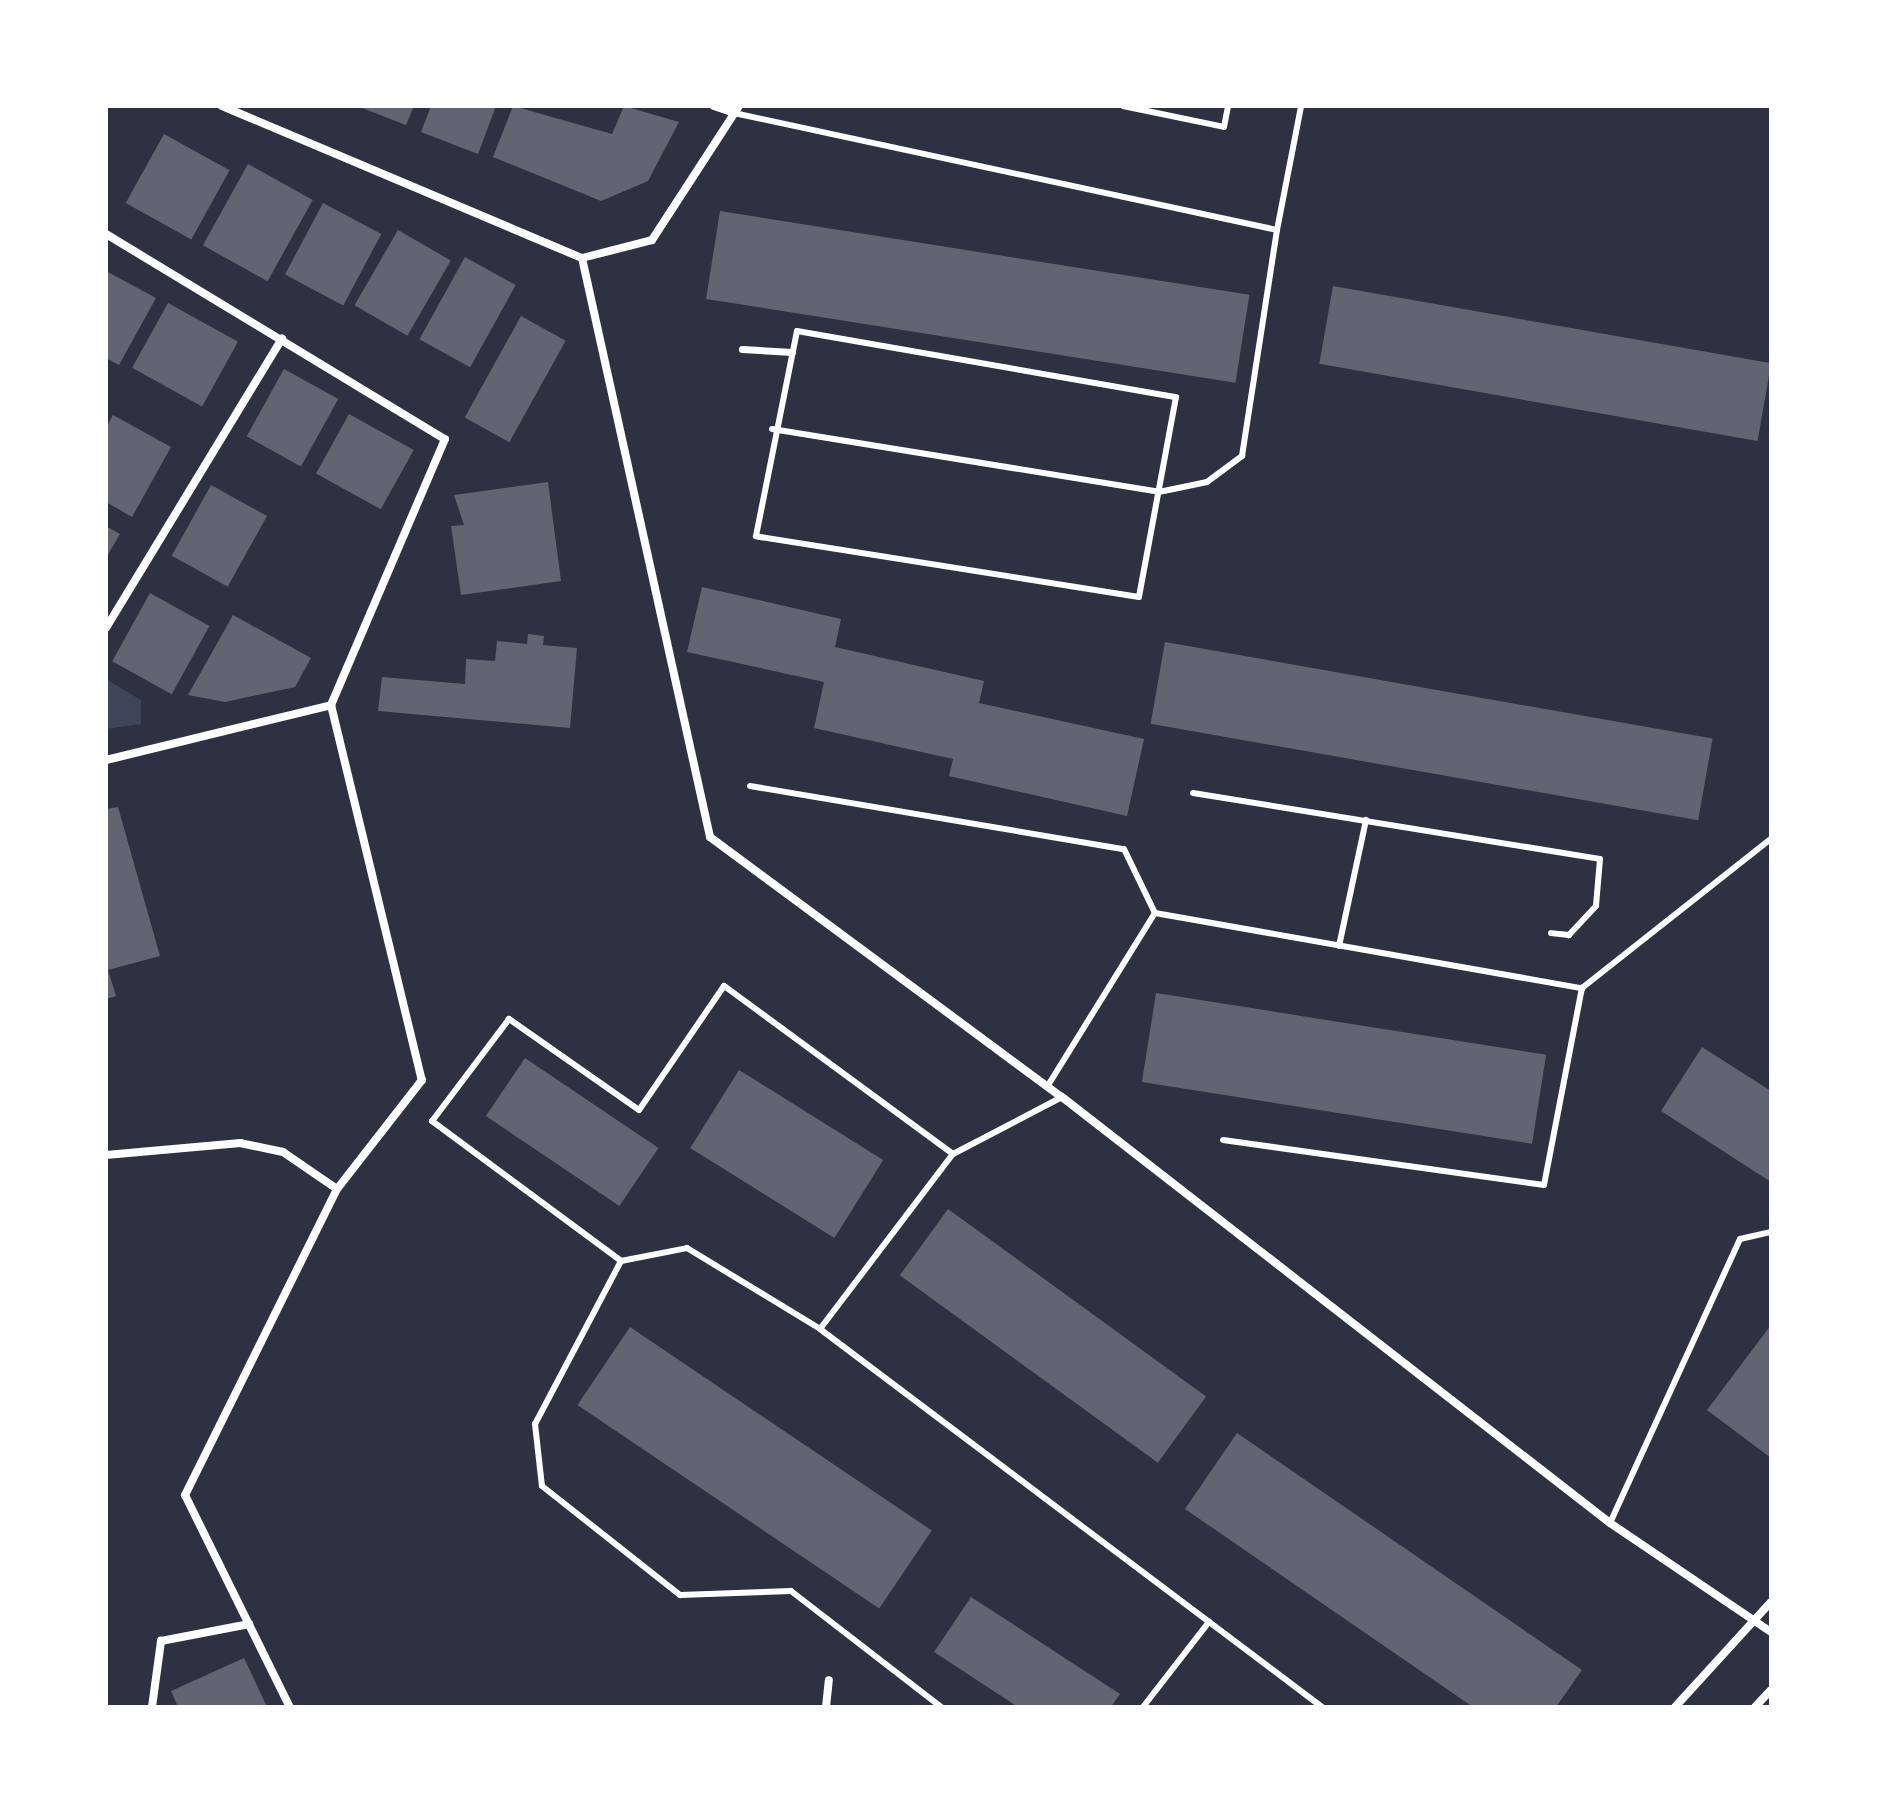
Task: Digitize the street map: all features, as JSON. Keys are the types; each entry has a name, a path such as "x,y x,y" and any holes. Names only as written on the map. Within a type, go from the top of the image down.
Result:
{"street":[{"path":"222,106 582,258 652,240 736,110 714,106"},
{"path":"106,234 445,439 331,705 422,1080 337,1189 185,1495 290,1707"},
{"path":"582,258 710,837 1062,1097 1610,1523 1771,1632"},
{"path":"106,628 282,338"},
{"path":"742,349 792,352"},
{"path":"106,760 331,705"},
{"path":"106,1155 240,1143 283,1152 337,1189"},
{"path":"1675,1707 1771,1602"},
{"path":"152,1707 161,1641 249,1624"},
{"path":"826,1707 829,1680"},
{"path":"1755,1707 1771,1690"}],"lane":[{"path":"1123,106 1224,127 1228,106"},
{"path":"772,429 1159,492 1207,482 1242,456 1277,230 1301,106"},
{"path":"736,110 1277,230"},
{"path":"797,331 1176,397 1159,492 1139,597 756,536 772,429 797,331"},
{"path":"750,786 1124,849 1155,913"},
{"path":"1193,793 1600,859 1596,906 1569,935 1551,933"},
{"path":"1339,946 1366,820"},
{"path":"1223,1140 1544,1185 1582,988 1771,839"},
{"path":"1047,1087 1155,913"},
{"path":"1155,913 1582,988"},
{"path":"953,1154 724,986 639,1110 509,1019 432,1121 621,1261 687,1248 820,1329 1322,1707"},
{"path":"820,1329 953,1154 1062,1097"},
{"path":"1610,1523 1740,1239 1771,1232"},
{"path":"621,1261 535,1424 542,1486 680,1595 791,1591 941,1707"},
{"path":"1143,1707 1209,1622"}],"shaded area":[{"path":"106,679 141,700 141,724 106,729"}],"building":[{"path":"357,106 414,106 406,125"},
{"path":"431,106 496,106 478,154 421,132"},
{"path":"513,106 612,134 624,106 679,122 648,181 601,201 493,157"},
{"path":"164,134 230,170 191,239 126,203"},
{"path":"248,164 313,200 268,281 203,245"},
{"path":"323,203 381,234 343,306 285,275"},
{"path":"720,211 1249,295 1235,383 706,299"},
{"path":"398,230 451,260 407,336 354,305"},
{"path":"465,257 516,285 470,367 419,339"},
{"path":"106,271 156,298 119,365 106,358"},
{"path":"1333,286 1771,363 1758,441 1319,364"},
{"path":"168,303 238,342 202,407 132,368"},
{"path":"521,316 566,341 509,442 465,417"},
{"path":"284,369 338,399 301,466 247,436"},
{"path":"349,414 414,450 381,509 316,473"},
{"path":"113,415 171,447 132,517 106,502 106,428"},
{"path":"548,482 561,581 461,595 451,526 464,525 454,495"},
{"path":"211,485 267,516 228,587 172,556"},
{"path":"106,526 120,534 106,558"},
{"path":"702,587 841,619 835,647 984,681 979,703 1144,739 1127,816 949,776 953,759 814,728 824,682 687,652"},
{"path":"150,593 209,626 172,694 112,661"},
{"path":"233,615 311,658 295,687 225,702 188,695"},
{"path":"528,634 544,636 543,645 577,648 570,728 378,711 382,677 465,684 466,659 495,661 497,641 527,644"},
{"path":"1165,642 1713,739 1698,820 1151,724"},
{"path":"118,807 160,956 108,970 116,996 106,999 106,809"},
{"path":"1156,993 1546,1055 1532,1144 1142,1082"},
{"path":"1702,1047 1771,1091 1771,1182 1661,1111"},
{"path":"525,1058 658,1148 619,1206 486,1116"},
{"path":"739,1070 883,1160 834,1238 690,1148"},
{"path":"948,1209 1206,1397 1158,1463 900,1275"},
{"path":"1771,1325 1771,1458 1707,1410"},
{"path":"630,1327 932,1531 879,1608 577,1405"},
{"path":"1237,1433 1582,1670 1556,1707 1473,1707 1185,1509"},
{"path":"971,1597 1120,1694 1111,1707 1018,1707 934,1652"},
{"path":"244,1658 267,1707 178,1707 171,1691"}]}
